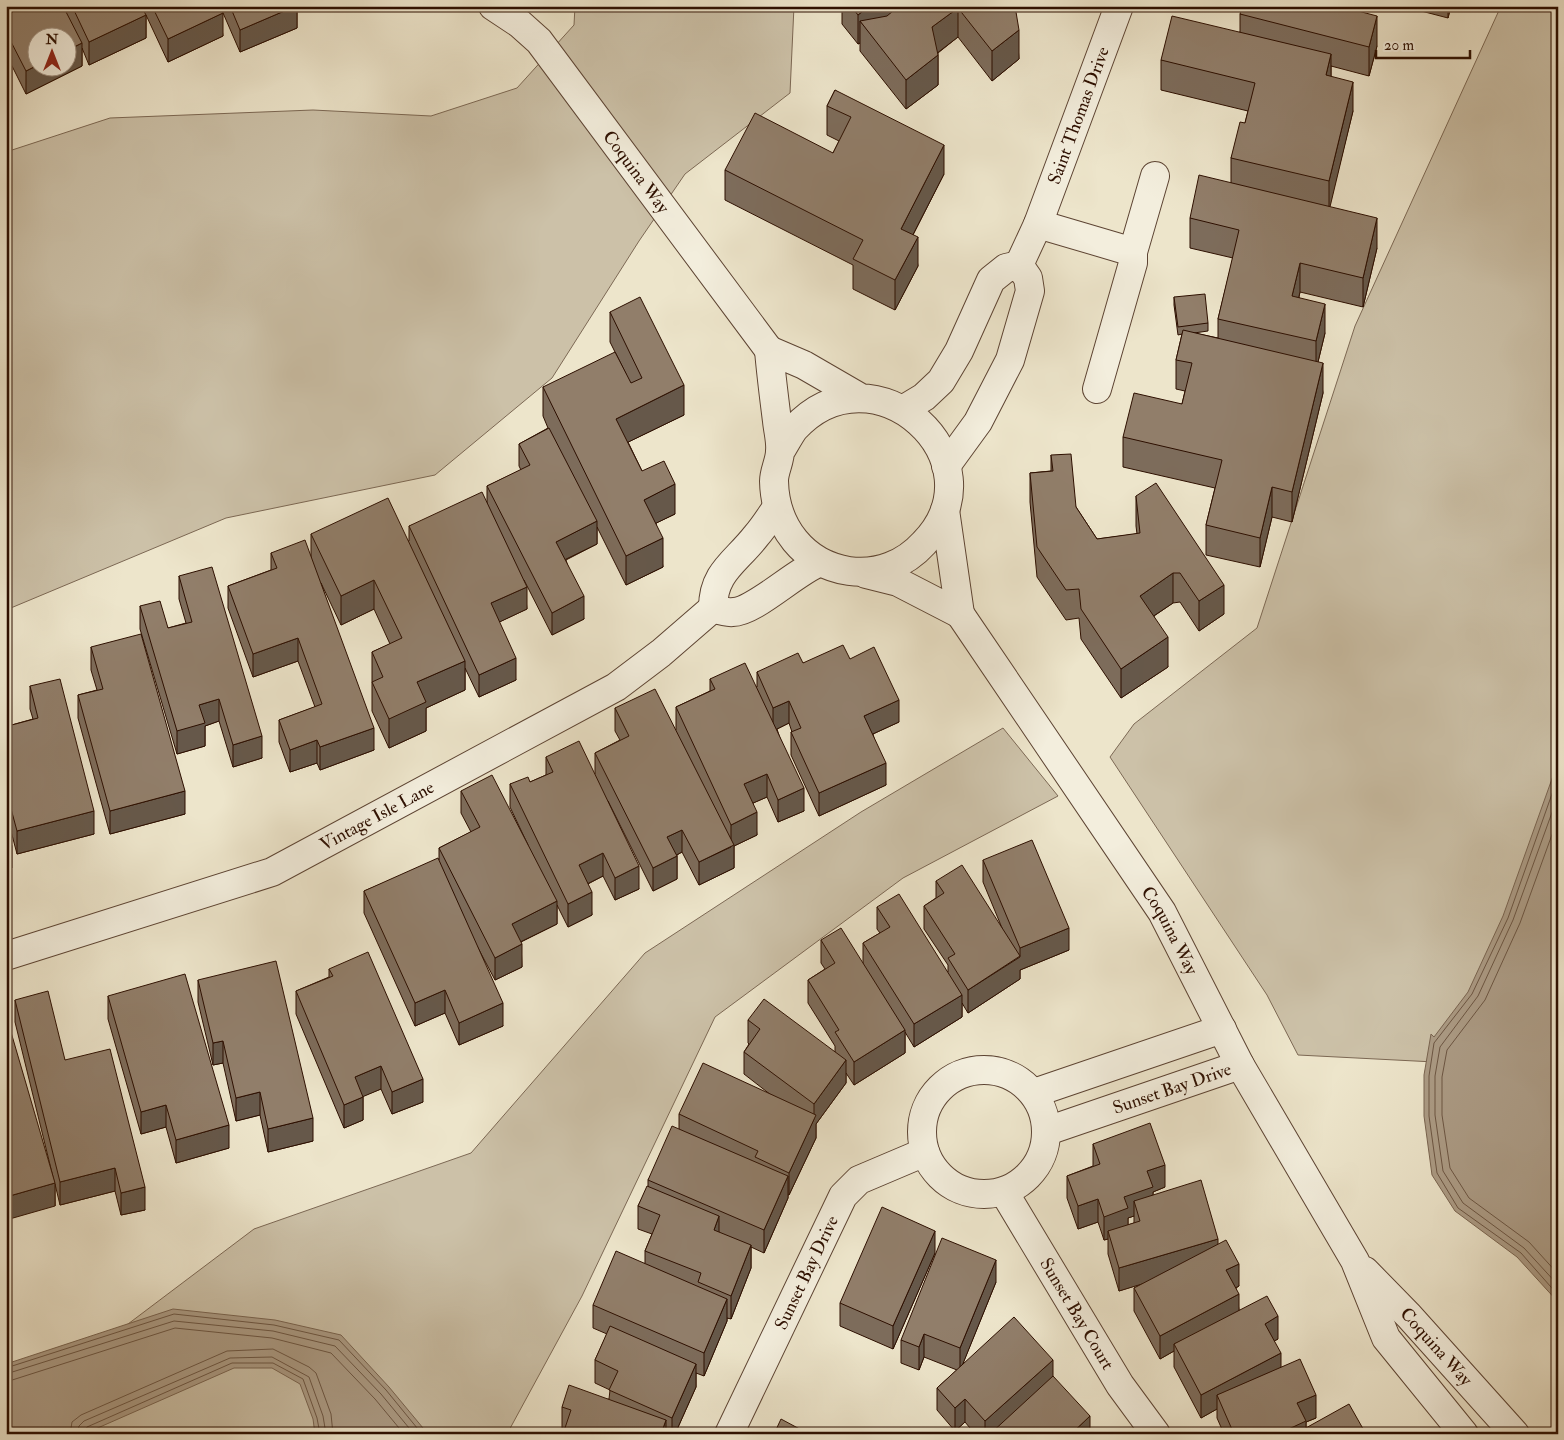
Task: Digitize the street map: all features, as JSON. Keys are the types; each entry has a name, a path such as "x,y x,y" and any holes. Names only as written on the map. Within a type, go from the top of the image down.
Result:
{"street":[{"name":"Coquina Way","path":"492,6 520,24 539,41 769,350"},
{"name":"Saint Thomas Drive","path":"1019,265 1038,224 1119,6"},
{"path":"1097,388 1133,263 1133,252 1155,176"},
{"path":"1038,224 1133,252"},
{"path":"904,409 924,397 941,381 992,280 1006,268 1019,265 1028,278 1030,291 1006,369 978,422 946,466"},
{"path":"978,311 1020,324"},
{"path":"780,452 794,430 813,413 836,402 862,398 883,401 904,409 923,424 938,443 946,466 948,488 945,510 932,535 913,555 888,568 860,572 839,569 820,562 800,548 785,529 776,507 774,479 780,452 769,350 804,365 862,398"},
{"path":"776,507 757,536 724,569 713,593 713,608 733,613 764,599 791,577 820,562"},
{"name":"Coquina Way","path":"945,510 960,614 1162,912 1240,1065 1355,1261 1386,1338 1464,1434"},
{"name":"Coquina Way","path":"860,572 898,582 960,614"},
{"name":"Vintage Isle Lane","path":"6,956 272,872 616,687 661,654 713,608"},
{"path":"1034,1093 1222,1029"},
{"name":"Sunset Bay Drive","path":"1047,1130 1240,1065"},
{"path":"980,1070 1000,1072 1018,1080 1034,1093 1044,1111 1047,1130 1044,1151 1036,1168 1022,1183 1004,1192 982,1195 961,1190 943,1180 929,1163 922,1143 922,1122 929,1102 943,1085 960,1074 980,1070"},
{"name":"Sunset Bay Drive","path":"729,1434 843,1196 859,1180 925,1152"},
{"name":"Sunset Bay Court","path":"1004,1192 1120,1385 1156,1434"},
{"name":"Coquina Way","path":"1355,1261 1409,1316 1514,1434"}],"shaded area":[{"path":"575,6 794,6 790,93 685,174 639,241 552,378 435,475 226,518 6,610 6,152 110,118 313,110 431,116 517,88 574,25"},
{"path":"1501,6 1558,6 1558,886 1454,1063 1298,1055 1267,995 1110,757 1134,724 1257,628 1355,326"},
{"path":"1003,728 1058,796 903,878 715,1017 582,1296 507,1434 6,1434 6,1416 254,1229 471,1153 645,953 861,812"}],"water":[{"path":"1558,762 1558,1302 1517,1257 1455,1211 1432,1175 1424,1116 1424,1075 1431,1034 1434,1037 1468,992 1503,916"},
{"path":"173,1309 275,1320 341,1335 389,1387 428,1434 315,1434 313,1419 300,1384 272,1368 234,1368 84,1434 6,1434 6,1364"}],"building":[{"path":"6,6 63,6 74,28 28,28 28,70 26,71 6,32"},
{"path":"72,6 141,6 146,15 89,42"},
{"path":"152,6 219,6 223,13 168,39"},
{"path":"230,6 296,6 240,30"},
{"path":"851,6 869,6 858,15"},
{"path":"899,6 1015,6 1019,30 992,51 958,8 932,27 938,55 906,80 860,21 887,16"},
{"path":"1242,6 1339,6 1377,16 1369,47 1240,14"},
{"path":"1172,16 1331,54 1326,75 1353,82 1329,181 1231,158 1240,122 1245,123 1255,83 1161,60"},
{"path":"78,35 82,43 78,45"},
{"path":"6,55 12,67 6,70"},
{"path":"835,90 944,145 901,229 918,237 895,280 853,259 863,240 725,170 755,113 833,153 851,117 827,106"},
{"path":"1199,175 1377,218 1363,278 1300,263 1292,296 1325,304 1316,341 1218,319 1239,230 1190,218"},
{"path":"1205,294 1208,323 1178,327 1174,297"},
{"path":"640,297 684,385 616,419 642,471 664,461 675,484 644,500 663,538 626,556 543,387 615,352 631,383 642,378 610,312"},
{"path":"1183,330 1323,363 1292,492 1272,487 1260,538 1206,525 1222,460 1123,437 1134,393 1182,404 1192,363 1176,360"},
{"path":"549,428 597,521 556,542 584,596 552,613 487,486 530,465 519,444"},
{"path":"1071,454 1076,507 1097,539 1140,533 1136,496 1156,483 1224,585 1199,601 1180,573 1173,573 1140,596 1168,637 1121,669 1081,609 1079,589 1066,590 1037,547 1030,473 1053,471 1051,455"},
{"path":"482,492 527,587 491,603 516,658 479,675 409,526"},
{"path":"388,498 465,661 417,682 426,702 389,719 372,682 383,677 372,652 402,638 374,580 341,596 311,534"},
{"path":"305,540 374,728 320,747 317,740 290,750 279,720 322,704 298,638 253,654 228,586 277,568 271,553"},
{"path":"212,567 262,736 233,745 219,699 199,705 205,723 177,731 140,606 160,601 168,628 192,622 179,576"},
{"path":"141,634 185,791 110,811 78,695 103,689 91,647"},
{"path":"843,645 850,659 874,647 899,700 864,716 886,763 819,793 791,732 801,728 789,701 773,708 757,672 798,653 803,663"},
{"path":"745,663 804,788 778,800 767,774 744,784 757,812 731,825 676,707 715,689 710,679"},
{"path":"60,679 94,811 17,831 6,790 6,718 8,726 38,718 30,686"},
{"path":"655,689 734,845 699,862 682,830 667,837 677,856 653,868 595,753 629,736 615,708"},
{"path":"579,741 639,866 615,878 603,853 579,865 592,892 568,904 510,784 528,777 530,782 553,772 546,757"},
{"path":"492,775 557,901 512,924 522,944 495,958 439,848 480,827 461,791"},
{"path":"6,827 12,846 6,847"},
{"path":"1032,840 1069,928 1020,948 983,860"},
{"path":"438,858 503,1003 459,1023 445,990 415,1003 364,891"},
{"path":"962,865 1020,956 968,990 948,958 955,954 924,906 944,893 936,881"},
{"path":"899,894 962,995 914,1024 863,943 890,927 877,907"},
{"path":"841,928 905,1030 854,1062 835,1032 839,1030 808,980 835,963 821,940"},
{"path":"368,952 423,1079 392,1092 381,1066 355,1077 363,1097 344,1105 296,991 333,976 329,969"},
{"path":"276,961 313,1118 268,1129 260,1092 236,1098 223,1041 213,1043 198,980"},
{"path":"185,974 229,1125 176,1140 166,1105 141,1112 108,996"},
{"path":"48,991 65,1060 110,1049 145,1187 121,1193 115,1168 60,1182 15,1000"},
{"path":"764,999 846,1060 814,1104 744,1052 760,1029 748,1020"},
{"path":"6,1015 55,1183 6,1197"},
{"path":"703,1063 816,1115 789,1173 755,1157 758,1151 679,1114"},
{"path":"1150,1123 1165,1165 1147,1171 1153,1187 1124,1197 1128,1208 1104,1217 1098,1199 1078,1206 1067,1176 1100,1164 1093,1144"},
{"path":"672,1126 788,1176 764,1230 648,1180"},
{"path":"1201,1180 1218,1239 1119,1268 1108,1231 1140,1221 1134,1201"},
{"path":"647,1186 719,1216 714,1230 751,1245 731,1296 698,1282 701,1273 645,1251 660,1215 638,1206"},
{"path":"882,1207 935,1231 893,1326 840,1303"},
{"path":"942,1238 996,1260 960,1348 924,1334 919,1347 901,1340"},
{"path":"1226,1240 1239,1264 1226,1270 1239,1294 1160,1336 1134,1288"},
{"path":"616,1251 727,1299 704,1353 593,1305"},
{"path":"1267,1296 1278,1316 1265,1324 1281,1353 1201,1395 1174,1344"},
{"path":"1014,1317 1053,1360 985,1421 965,1399 955,1408 937,1388"},
{"path":"610,1326 696,1364 672,1418 609,1390 618,1371 595,1360"},
{"path":"1300,1359 1316,1395 1297,1403 1306,1421 1278,1434 1234,1434 1217,1395"},
{"path":"1053,1376 1090,1416 1071,1434 990,1434"},
{"path":"569,1385 666,1420 661,1434 563,1434 571,1410 562,1407"},
{"path":"1349,1404 1366,1434 1295,1434"},
{"path":"781,1419 809,1434 774,1434"}]}
